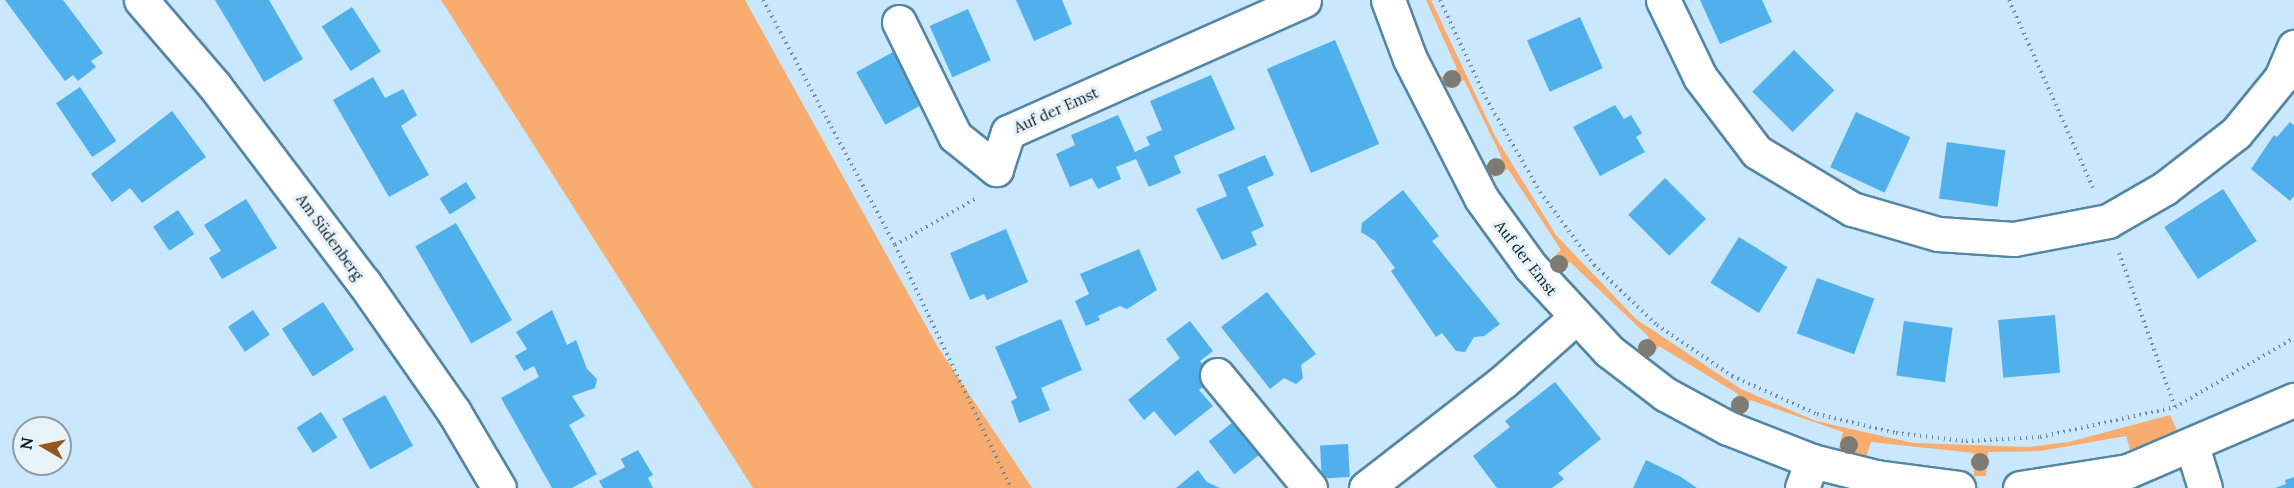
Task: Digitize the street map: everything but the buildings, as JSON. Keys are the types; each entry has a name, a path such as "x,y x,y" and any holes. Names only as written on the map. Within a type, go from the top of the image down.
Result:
{"street":[{"name":"Am Südenberg","path":"141,0 214,85 364,283 454,412 500,488"},
{"name":"Auf der Emst","path":"996,169 1008,132 1304,0"},
{"name":"Auf der Emst","path":"1388,0 1410,59 1481,198 1575,318 1665,394 1807,474 1876,477 1958,488"},
{"path":"1663,0 1700,77 1757,152 1852,209 1938,234 2014,239 2108,221 2165,189 2236,133 2281,78 2294,47"},
{"path":"899,22 955,136 996,169"},
{"path":"1366,488 1504,381 1575,318"},
{"path":"1217,375 1310,488"},
{"path":"2020,488 2128,471 2192,447 2294,400"},
{"path":"2192,447 2205,488"}],"path":[{"path":"763,0 895,245 1011,488"},
{"path":"1440,0 1486,98 1540,192 1594,265 1657,325 1732,376 1817,414 1896,433 1966,441 2040,438 2175,407 2294,338"},
{"path":"895,245 991,190 996,169"}],"shaded area":[{"path":"441,0 745,0 939,349 1032,488 753,488"},
{"path":"1426,0 1431,0 1495,136 1556,235 1636,319 1741,389 1816,421 1913,443 2028,447 2069,442 2170,415 2181,439 2132,456 2126,436 2041,451 1988,452 1986,476 1974,476 1974,453 1871,442 1864,463 1837,455 1843,432 1750,400 1740,420 1727,413 1738,394 1659,346 1646,363 1636,353 1649,337 1570,262 1553,275 1544,266 1561,250 1508,169 1488,180 1480,168 1502,158 1464,80 1443,90 1438,79 1457,69"}]}
